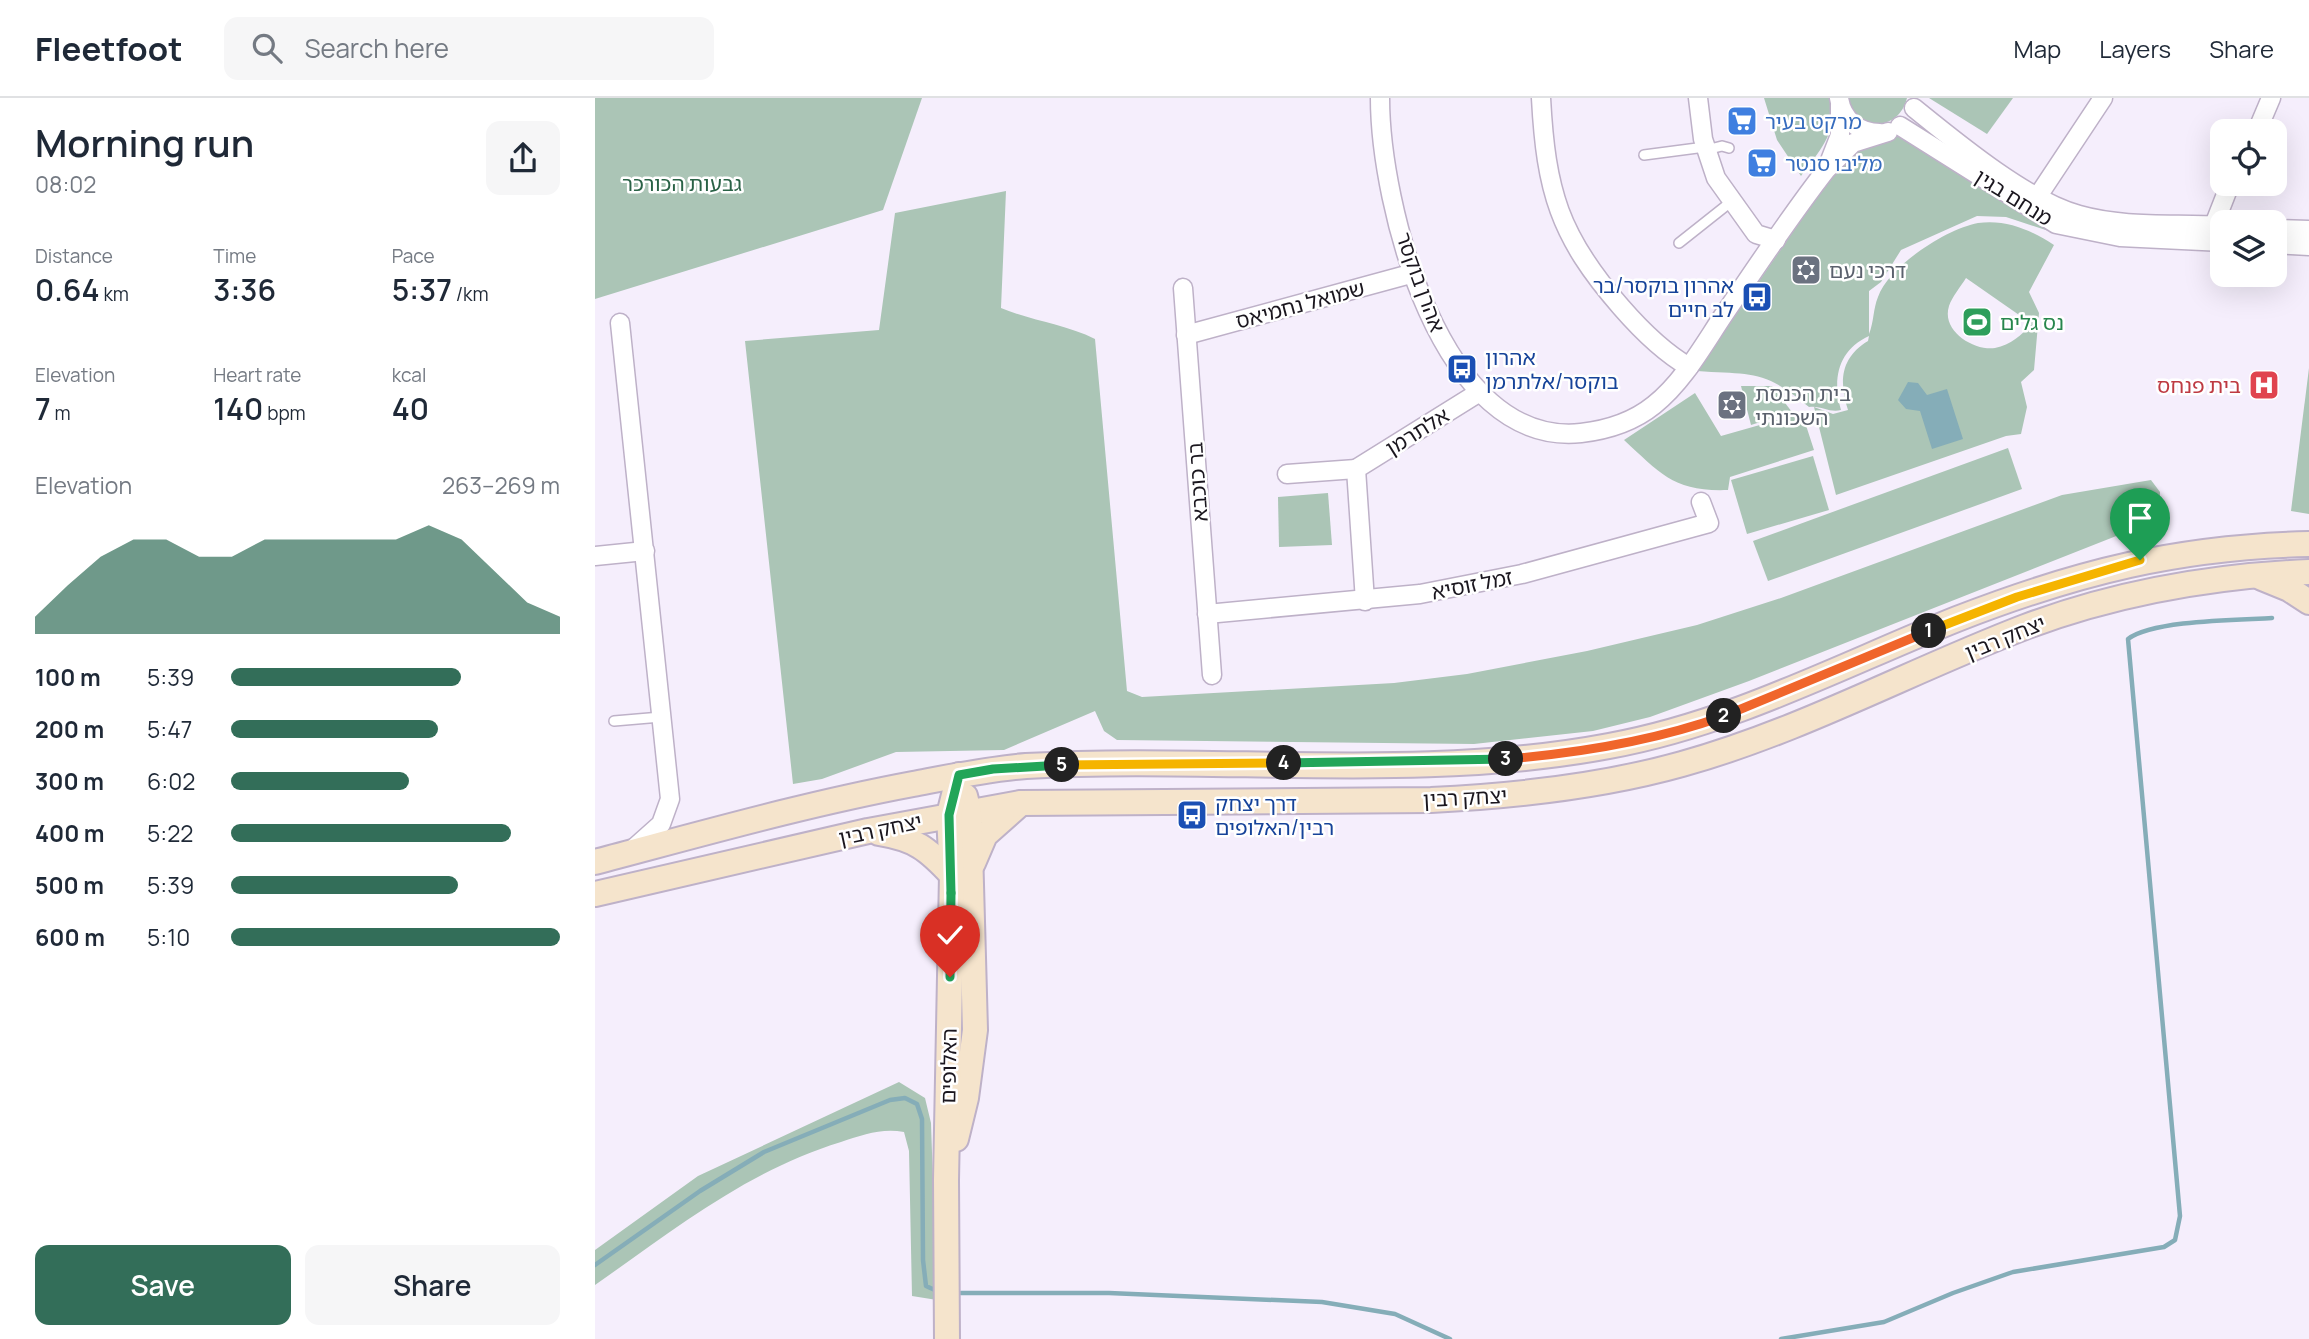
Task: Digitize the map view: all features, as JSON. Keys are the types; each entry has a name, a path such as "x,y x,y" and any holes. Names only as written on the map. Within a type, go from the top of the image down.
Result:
{"main road":[{"path":"2263,545 2309,528"},
{"name":"יצחק רבין","path":"595,862 849,796 1013,767 1102,763 1462,762 1554,755 1609,746 1661,736 1726,715 1957,620 2101,569 2167,556 2263,545 2309,544"},
{"name":"יצחק רבין","path":"595,894 868,831 1021,803 1431,800 1494,797 1579,786 1682,764 1775,732 2026,627 2071,612 2158,590 2252,575 2309,572"},
{"path":"2252,575 2289,589 2309,602"},
{"name":"האלופים","path":"947,1339 946,1180 966,1098 975,1031 961,871 959,775"},
{"path":"868,831 907,837 961,871 985,835 1021,803"}],"street":[{"name":"אהרן בוקסר","path":"1380,98 1387,180 1414,273 1440,336 1478,393 1534,428 1553,433 1592,432 1640,415 1667,393 1689,367 1826,170 1853,143 1894,129"},
{"path":"1541,98 1546,164 1560,216 1570,239 1585,264 1630,317 1669,355 1689,367"},
{"path":"1698,98 1705,149 1716,178 1756,234 1776,240"},
{"path":"2038,196 2103,98"},
{"path":"2262,119 2269,99"},
{"name":"אהרן בוקסר","path":"1826,170 1840,135 1840,102"},
{"name":"מנחם בגין","path":"1840,102 1845,116 1864,131 1894,129 2056,224 2120,237 2210,241"},
{"path":"1894,129 1915,103"},
{"name":"מנחם בגין","path":"1915,103 1966,148 2062,210 2097,219 2210,225"},
{"path":"2287,229 2309,230"},
{"path":"2287,245 2309,246"},
{"name":"שמואל נחמיאס","path":"1186,335 1414,273"},
{"name":"בר כוכבא","path":"1183,288 1212,675"},
{"path":"620,323 669,806 657,829 624,854"},
{"name":"אלתרמן","path":"1287,474 1356,469 1478,393"},
{"path":"1356,469 1365,601"},
{"name":"זמל זוסיא","path":"1207,614 1365,601 1420,594 1523,574 1709,523 1701,502"},
{"path":"595,556 645,551"}],"lane":[{"path":"1644,155 1722,146 1729,148"},
{"path":"1679,243 1734,204"},
{"path":"614,721 661,717"}],"green space":[{"name":"גבעות הכורכר","path":"595,98 922,98 883,210 595,299"},
{"path":"1764,98 1834,98 1830,131 1821,149 1801,176 1777,140"},
{"path":"1848,98 1907,98 1895,117 1877,124 1859,118"},
{"path":"1929,98 2013,98 1987,134"},
{"path":"1903,135 2061,235 2006,217 1977,216 1901,250 1881,282 1869,291 1869,334 1876,302 1884,285 1906,262 1950,233 1978,223 2008,224 2027,230 2054,245 2029,292 2039,313 2034,370 2021,382 2027,407 2021,434 2006,436 1836,495 1814,407 1809,407 1780,386 1757,376 1697,371 1839,165 1860,147","holes":["1966,278 2032,324 2020,336 1995,348 1978,346 1961,338 1950,324 1948,315 1954,295","1869,336 1868,341 1852,355 1844,371 1843,390 1848,410 1833,414 1814,407 1841,410 1837,387 1840,367 1850,349"]},
{"path":"1006,191 1001,308 1095,339 1127,691 1142,697 1394,683 1467,674 1587,651 1697,625 1781,598 2062,495 2151,480 2160,492 2160,509 2134,529 1749,681 1650,717 1593,731 1474,744 1117,740 1104,731 1095,711 1004,750 896,752 822,779 793,784 745,341 879,330 895,213"},
{"path":"2309,368 2309,514 2291,511"},
{"path":"1741,386 1772,386 1792,412 1751,425"},
{"path":"1695,393 1721,436 1802,413 1814,450 1730,477 1728,490 1694,488 1681,484 1659,471 1624,440"},
{"path":"2008,448 2022,489 1768,581 1753,541"},
{"path":"1813,456 1829,510 1747,534 1731,480"},
{"path":"1328,493 1332,545 1279,547 1278,497"},
{"path":"899,1082 925,1098 931,1123 937,1300 912,1296 909,1151 904,1132 896,1131 857,1137 807,1154 774,1169 713,1203 595,1285 595,1250 698,1176"}],"water":[{"path":"1908,382 1918,383 1927,395 1947,389 1963,439 1932,449 1920,411 1906,409 1898,400"}],"waterway":[{"path":"1781,1339 1884,1322 1953,1293 2013,1272 2164,1247 2175,1240 2180,1216 2128,639 2156,628 2176,625 2272,618"},
{"path":"595,1265 700,1191 764,1152 890,1100 905,1098 917,1104 922,1119 923,1260 926,1286 937,1291"},
{"path":"961,1293 1109,1293 1322,1302 1395,1314 1450,1339"}],"place":[{"name":"מרקט בעיר","path":"1742,121"},
{"name":"מליבו סנטר","path":"1762,163"},
{"name":"דרכי נעם","path":"1806,270"},
{"name":"אהרון בוקסר/בר לב חיים","path":"1757,297"},
{"name":"נס גלים","path":"1977,322"},
{"name":"אהרון בוקסר/אלתרמן","path":"1462,369"},
{"name":"בית פנחס","path":"2264,385"},
{"name":"בית הכנסת השכונתי","path":"1732,405"},
{"name":"דרך יצחק רבין/האלופים","path":"1192,815"}],"route":[{"path":"950,977 952,875 949,815 959,775 993,769 1102,763 1462,762 1554,755 1609,746 1661,736 1705,722 2017,597 2101,569 2140,560"}]}
